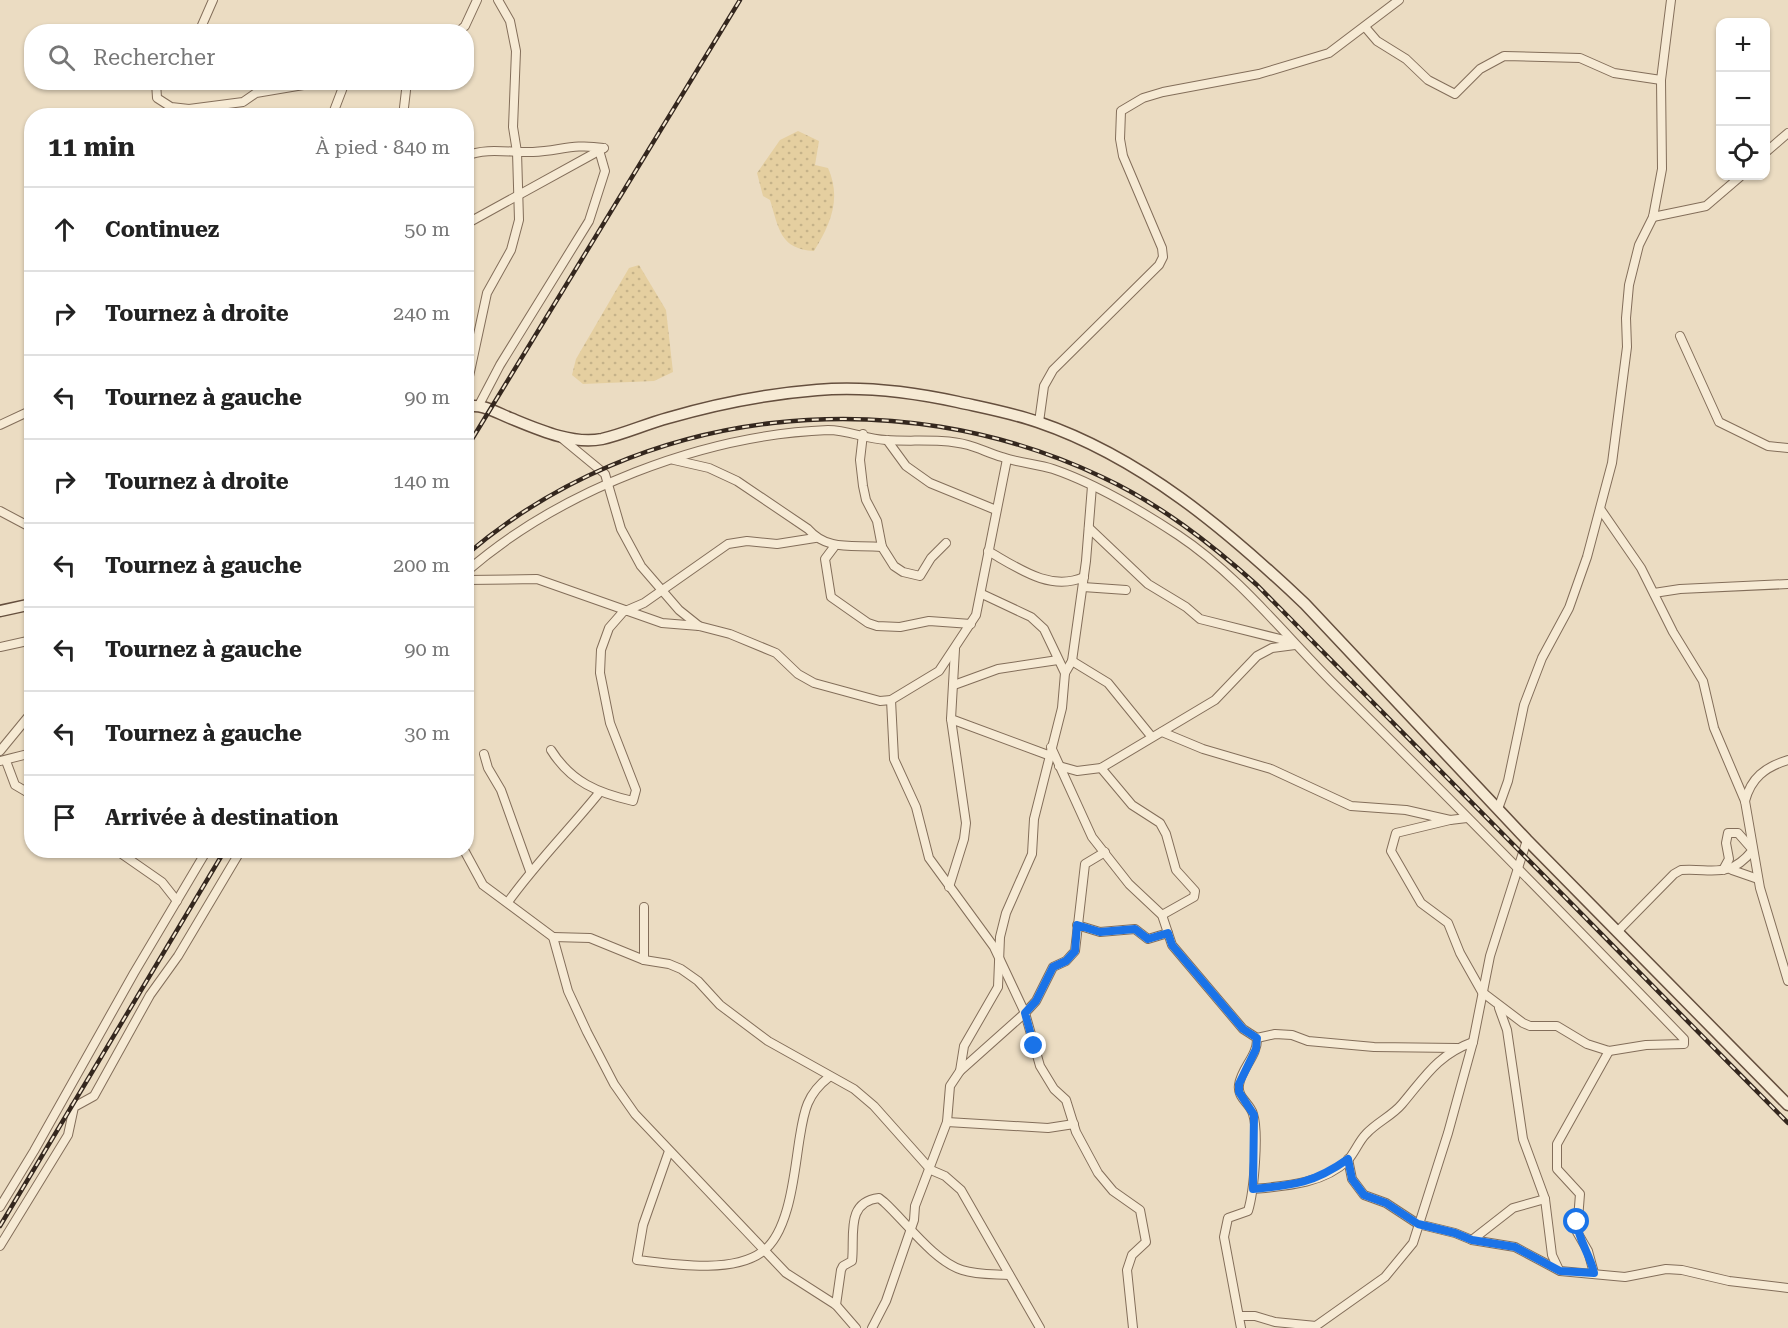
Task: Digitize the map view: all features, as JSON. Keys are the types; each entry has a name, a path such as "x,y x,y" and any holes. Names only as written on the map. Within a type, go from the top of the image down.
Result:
{"street":[{"path":"202,24 213,0"},
{"path":"466,24 477,0"},
{"path":"474,353 487,293 511,250 519,220 517,152 513,127 516,51 510,21 498,0"},
{"path":"1039,422 1044,386 1053,370 1159,265 1162,257 1162,248 1123,156 1120,139 1121,111 1143,98 1163,92 1259,74 1329,53 1399,0"},
{"path":"1498,808 1508,781 1524,705 1542,657 1569,608 1601,510 1612,464 1627,347 1629,285 1639,245 1653,217 1662,169 1661,80 1671,0"},
{"path":"1365,27 1377,41 1406,59 1428,80 1455,94 1480,69 1504,56 1580,58 1614,73 1661,80"},
{"path":"157,90 158,98 171,107 180,108"},
{"path":"197,108 243,102 256,93 274,90"},
{"path":"335,108 342,90"},
{"path":"404,108 406,90"},
{"path":"1770,149 1788,133"},
{"path":"474,154 551,151 582,144 604,148 518,197 474,217"},
{"path":"474,403 589,220 604,171 599,150"},
{"path":"1653,217 1706,206 1736,180"},
{"path":"1680,336 1719,422 1768,446 1788,448"},
{"path":"474,407 558,435 585,441 603,439 698,411 764,397 818,390 901,392 931,396 1039,422 1103,450 1176,494 1223,531 1305,604 1527,840 1788,1105"},
{"path":"0,425 24,414"},
{"path":"474,566 502,543 552,511 648,468 782,434 832,430 887,440 967,444 1007,459 1047,467 1092,486 1179,536 1241,587 1294,644 1518,868 1685,1041 1681,1045 1646,1045 1609,1051 1587,1044 1557,1026 1530,1026 1499,1007 1482,992 1460,953 1448,923 1421,903 1391,851 1396,833 1467,818"},
{"path":"863,434 860,460 866,500 877,521 882,547 894,566 903,572 920,576 931,558 946,543"},
{"path":"558,435 567,445 602,471 608,479 621,529 641,567 699,627"},
{"path":"887,440 906,466 930,483 996,510"},
{"path":"474,580 537,579 623,612 662,623 699,627 730,634 776,653 798,674 814,682 880,701 891,700 939,670 971,624 982,594 1007,459"},
{"path":"674,460 709,468 737,481 808,529 815,538 834,547 882,547"},
{"path":"960,1071 964,1046 998,987 999,958 1006,913 1032,854 1034,819 1048,755 1062,708 1065,673 1072,661 1083,587 1092,486"},
{"path":"1601,510 1641,568 1703,681 1714,728 1745,801 1758,879 1788,981"},
{"path":"0,511 24,524"},
{"path":"1089,528 1149,584 1186,607 1200,619 1294,644"},
{"path":"551,750 563,768 599,793 633,801 636,790 610,723 600,673 601,650 609,628 623,612 644,603 728,544 747,541 777,544 815,538"},
{"path":"834,547 825,559 831,597 868,624 888,628 929,621 971,624"},
{"path":"988,552 1037,578 1065,582 1084,577"},
{"path":"1654,593 1680,589 1788,584"},
{"path":"1083,587 1126,591"},
{"path":"982,594 1031,617 1044,629 1065,673"},
{"path":"0,611 24,605"},
{"path":"0,647 24,642"},
{"path":"1059,766 1077,771 1101,768 1151,736 1162,732 1215,700 1257,656 1272,648 1294,644"},
{"path":"949,887 964,839 966,823 951,719 955,648"},
{"path":"954,684 998,669 1058,660"},
{"path":"1072,661 1108,683 1151,736"},
{"path":"891,700 894,759 916,807 929,858 994,947 1025,1013 1040,1066 1054,1089 1066,1100 1074,1124 1098,1173 1113,1191 1138,1206 1143,1216 1146,1242 1132,1255 1127,1270 1133,1328"},
{"path":"951,719 1048,755"},
{"path":"0,751 24,722"},
{"path":"1162,732 1203,749 1271,769 1351,806 1406,810 1450,820"},
{"path":"1051,746 1092,837 1129,884 1162,915 1172,945 1243,1029 1257,1038 1292,1035 1308,1041 1374,1047 1457,1048"},
{"path":"484,753 488,768 501,790 530,871"},
{"path":"24,755 3,761 15,784 24,790"},
{"path":"1745,801 1754,779 1768,768 1788,760"},
{"path":"1101,768 1132,805 1160,823 1166,834 1176,870 1195,891 1194,897 1162,915"},
{"path":"508,902 530,871 574,825 599,793"},
{"path":"1726,870 1729,859 1726,843 1728,833 1738,833 1752,850"},
{"path":"1240,1316 1255,1316 1275,1322 1314,1327 1385,1277 1413,1243 1448,1133 1473,1042 1482,992 1527,840"},
{"path":"1726,870 1740,865 1752,850"},
{"path":"872,1328 886,1301 912,1227 915,1206 931,1170 947,1122 950,1086 960,1071 1025,1013 1036,1001 1053,967 1066,961 1075,951 1085,864 1105,852"},
{"path":"128,858 162,882 177,901"},
{"path":"0,1207 202,858"},
{"path":"0,1246 68,1135 74,1107 93,1096 150,995 178,956 236,858"},
{"path":"468,858 483,885 553,937 590,938 644,960 669,964 681,969 698,981 720,1005 768,1041 854,1089 874,1106 931,1170 945,1176 961,1190 1040,1328"},
{"path":"1617,932 1674,874 1681,870 1726,870 1758,879"},
{"path":"644,907 644,960"},
{"path":"1077,925 1100,932 1135,929 1148,939 1168,933"},
{"path":"553,937 568,991 614,1084 635,1114 715,1196 786,1274 836,1305 856,1328"},
{"path":"1499,1007 1507,1030 1523,1139 1545,1199 1552,1255 1560,1271"},
{"path":"1240,1328 1240,1316 1224,1229 1228,1218 1248,1211 1253,1189 1254,1115 1239,1092 1239,1084 1256,1049 1257,1038"},
{"path":"1253,1189 1288,1186 1314,1180 1348,1159 1365,1135 1400,1106 1422,1076 1457,1048 1473,1042"},
{"path":"1594,1273 1588,1251 1577,1232 1580,1194 1576,1187 1560,1175 1555,1152 1557,1144 1609,1051"},
{"path":"669,1151 643,1225 637,1260 696,1266 727,1264 750,1259 764,1251 779,1229 787,1208 806,1104 816,1087 829,1077"},
{"path":"947,1122 1048,1128 1074,1124"},
{"path":"1348,1159 1352,1179 1364,1195 1386,1203 1418,1224 1455,1233 1472,1240 1515,1247 1560,1271 1625,1277 1666,1269 1682,1270 1729,1281 1781,1285 1788,1288"},
{"path":"836,1305 841,1270 843,1266 852,1261 854,1216 859,1205 868,1199 879,1198 912,1227 930,1248 952,1266 972,1273 1009,1275"},
{"path":"1472,1240 1513,1208 1545,1199"}],"sand":[{"path":"798,131 819,141 815,165 828,168 834,190 829,221 814,251 794,246 783,236 770,200 763,196 757,173 780,140"},
{"path":"639,265 666,310 673,372 654,381 583,384 572,375 576,359 629,268"}],"railway":[{"path":"474,436 740,0"},
{"path":"474,549 535,505 610,466 690,439 772,423 856,419 940,427 1023,446 1102,477 1144,499 1184,525 1257,585 1788,1123"},
{"path":"0,1226 220,858"}],"route":[{"path":"1034,1046 1025,1013 1036,1001 1053,967 1066,961 1075,951 1077,925 1100,932 1135,929 1148,939 1168,933 1172,945 1243,1029 1257,1038 1256,1049 1239,1084 1239,1092 1254,1115 1253,1189 1288,1186 1314,1180 1348,1159 1352,1179 1364,1195 1386,1203 1425,1228 1440,1229 1472,1240 1515,1247 1560,1271 1594,1273 1591,1257 1577,1232 1577,1222"}]}
